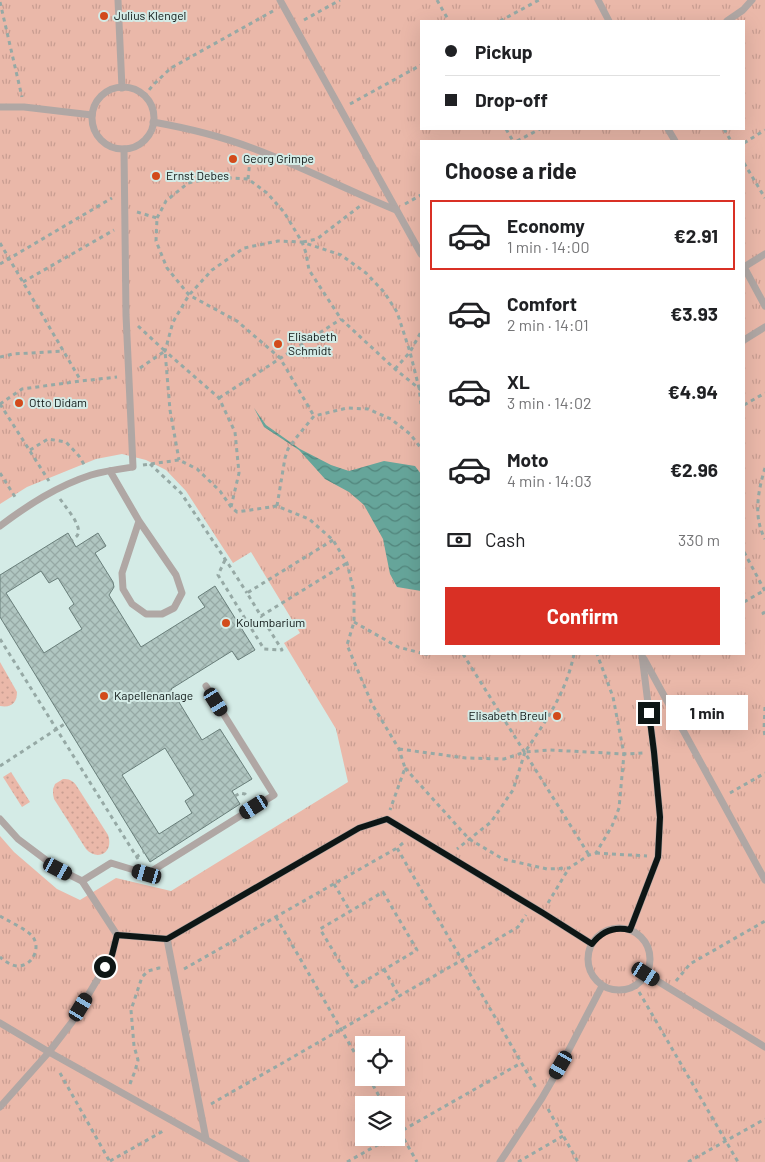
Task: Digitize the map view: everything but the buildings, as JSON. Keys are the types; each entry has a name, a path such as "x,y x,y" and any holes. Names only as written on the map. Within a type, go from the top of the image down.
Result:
{"lane":[{"path":"118,0 122,88"},
{"path":"598,0 608,20"},
{"path":"728,20 743,10 752,0"},
{"path":"282,3 420,252"},
{"path":"122,88 130,88 144,96 152,110 153,122 150,133 145,140 139,145 124,149 108,145 102,140 93,127 92,115 96,103 101,97 114,89 122,88"},
{"path":"0,107 24,107 92,115"},
{"path":"153,122 178,126 253,148 396,210"},
{"path":"0,526 22,509 54,490 91,475 133,467 126,315 124,149"},
{"path":"745,266 765,254"},
{"path":"745,269 765,306"},
{"path":"745,339 765,327"},
{"path":"110,471 139,521 176,575 182,593 174,608 162,614 146,614 132,604 123,589 122,573 139,521"},
{"path":"630,930 658,857 660,817 654,752 641,655"},
{"path":"642,655 765,880"},
{"path":"82,882 111,863 147,874 274,794 206,686"},
{"path":"0,819 18,839 58,869 82,882 117,935 112,955 72,1022 49,1052 0,1107"},
{"path":"117,935 167,939 359,828 387,819 592,944"},
{"path":"611,929 630,930 640,937 648,950 650,958 646,974 635,985 628,988 620,990 602,986 593,975 588,959 592,944 603,932 611,929"},
{"path":"167,939 206,1139"},
{"path":"646,974 765,1047"},
{"path":"500,1162 542,1098 590,1012 602,986"},
{"path":"0,1023 246,1162"}],"path":[{"path":"294,25 340,0"},
{"path":"437,0 447,20"},
{"path":"502,20 539,0"},
{"path":"0,2 24,107"},
{"path":"144,96 171,68 282,3"},
{"path":"341,109 420,66"},
{"path":"519,140 538,130"},
{"path":"745,142 765,130"},
{"path":"248,179 250,157 253,148"},
{"path":"745,165 765,198"},
{"path":"314,416 280,358 237,321 189,295 167,268 156,241 158,218 166,201 188,183 216,177 248,179 267,193 284,212 302,242 309,270 341,319 394,369 420,389"},
{"path":"0,264 124,192"},
{"path":"396,210 420,196"},
{"path":"179,460 170,410 165,351 173,322 189,295 212,270 244,248 278,241 302,242 317,239 368,199"},
{"path":"124,209 158,218"},
{"path":"23,282 125,223"},
{"path":"302,242 341,255 366,273 384,292 397,312 420,389"},
{"path":"0,243 81,381"},
{"path":"126,315 219,398 236,432 239,473 231,507"},
{"path":"219,398 341,319"},
{"path":"394,369 410,352 420,334"},
{"path":"0,357 13,354 64,351"},
{"path":"72,540 79,533 78,527 0,404 22,389 129,376 165,351"},
{"path":"745,404 765,393"},
{"path":"277,506 288,450 314,416 347,408 368,409 391,419 410,434 420,447"},
{"path":"30,450 48,439 66,442 79,456 91,475"},
{"path":"133,467 179,460 197,470 220,491 231,507 237,512 277,506 309,519 333,540 347,563 354,592 354,622 347,645 372,704 399,749 405,768 469,839 502,859 547,869 569,868"},
{"path":"149,464 181,493 225,560 282,650 264,649 218,575 225,560"},
{"path":"765,468 759,487 758,510 762,534 765,539"},
{"path":"0,474 22,509"},
{"path":"246,593 333,540"},
{"path":"745,554 765,590 745,601"},
{"path":"261,616 347,563"},
{"path":"765,612 763,613 765,617"},
{"path":"354,622 398,647 420,652"},
{"path":"0,639 147,874"},
{"path":"464,655 589,855"},
{"path":"448,856 491,822 512,790 525,752 559,700 571,670 574,655"},
{"path":"596,853 612,826 619,808 624,754 613,697 597,655"},
{"path":"765,707 765,736"},
{"path":"0,766 66,723"},
{"path":"399,749 476,758 504,758 525,752 550,750 624,754 654,752"},
{"path":"387,819 405,768"},
{"path":"720,799 765,773"},
{"path":"125,1095 138,1060 134,1046 131,1010 142,977 148,971 159,968 174,972 276,917 397,848 413,835"},
{"path":"397,848 537,1091"},
{"path":"136,857 144,852"},
{"path":"543,913 569,868 589,855 596,853 658,857"},
{"path":"334,884 350,911"},
{"path":"383,892 417,950 384,970 354,987 320,929 383,892"},
{"path":"201,1109 518,927 532,906"},
{"path":"0,916 30,934 36,948 35,955 27,964 15,966 0,958"},
{"path":"276,917 355,1053"},
{"path":"669,989 690,964 765,921"},
{"path":"384,970 400,996"},
{"path":"635,985 738,1162"},
{"path":"49,1052 109,1162 176,1123"},
{"path":"405,1129 521,1063"},
{"path":"546,1106 578,1162"},
{"path":"688,1162 765,1119"},
{"path":"518,1162 563,1136"},
{"path":"405,1144 417,1162"},
{"path":"347,1162 376,1146"}],"green space":[{"path":"0,0 765,0 765,1162 0,1162 0,836 14,852 57,889 80,900 116,878 171,891 348,782 336,729 284,643 300,633 251,552 233,563 186,491 166,470 146,460 122,454 96,459 27,487 0,504"},
{"path":"0,662 17,692 15,702 7,706 0,706"},
{"path":"11,772 30,802 22,807 3,777"},
{"path":"63,779 70,780 76,785 108,835 109,846 104,853 95,855 86,849 54,799 53,789 55,784"}],"water":[{"path":"254,408 266,425 300,449 331,465 349,471 384,461 415,466 420,473 420,591 397,587 390,574 383,539 364,505 349,492 325,479 299,450 264,427"}],"place":[{"name":"Julius Klengel","path":"104,16"},
{"name":"Georg Grimpe","path":"233,159"},
{"name":"Ernst Debes","path":"156,176"},
{"name":"Elisabeth Schmidt","path":"278,344"},
{"name":"Otto Didam","path":"19,403"},
{"name":"Kolumbarium","path":"226,623"},
{"name":"Kapellenanlage","path":"104,696"},
{"name":"Elisabeth Breul","path":"557,716"}],"route":[{"path":"105,967 112,955 117,935 167,939 359,828 387,819 592,944 603,932 611,929 630,930 658,857 660,817 649,713"}]}
